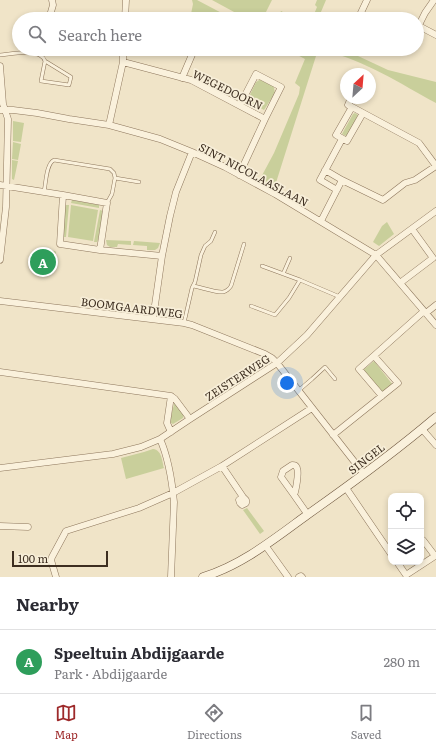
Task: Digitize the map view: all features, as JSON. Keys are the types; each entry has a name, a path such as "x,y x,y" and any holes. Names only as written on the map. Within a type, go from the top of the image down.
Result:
{"street":[{"path":"51,12 53,5 52,0"},
{"path":"125,12 126,0"},
{"path":"361,12 367,0"},
{"path":"424,15 434,0"},
{"path":"424,30 436,35"},
{"path":"109,125 123,56"},
{"path":"182,78 191,56"},
{"name":"WEGEDOORN","path":"123,62 191,80 265,118 239,175"},
{"path":"0,66 3,110 8,119 3,185 6,207 0,260"},
{"path":"240,105 256,74 281,87 265,118"},
{"path":"325,170 383,200 405,183 415,180 436,166 419,143 348,104"},
{"path":"352,107 336,135 342,139 347,141 363,113"},
{"name":"SINT NICOLAASLAAN","path":"3,110 37,113 109,125 160,139 192,152 239,175 275,194 376,255 436,325"},
{"path":"337,190 320,180 342,139"},
{"path":"153,319 165,236 174,201 192,152"},
{"path":"321,221 342,180"},
{"path":"3,185 106,203 100,250"},
{"path":"63,195 60,244 100,250 162,256"},
{"name":"ZEISTERWEG","path":"0,468 113,454 141,447 160,439 277,363 307,335 376,255 436,211"},
{"path":"400,283 433,258 412,229"},
{"name":"BOOMGAARDWEG","path":"0,301 184,323 266,354 277,363 364,474"},
{"path":"382,396 359,369 410,323 436,305"},
{"path":"333,435 398,383 374,356"},
{"path":"0,372 171,396 190,419"},
{"path":"171,396 167,423 171,432"},
{"path":"56,577 51,560 66,531 139,508 173,493 222,466 312,408"},
{"name":"SINGEL","path":"203,577 238,563 265,545 346,488 436,417"},
{"path":"422,429 436,444"},
{"path":"160,439 170,470 174,502 171,577"},
{"path":"222,466 243,496"},
{"path":"346,488 388,550"},
{"path":"294,495 308,514"},
{"path":"0,526 28,527"},
{"path":"424,541 435,556 424,563"},
{"path":"265,545 288,577"},
{"path":"399,565 406,575 421,565"}],"lane":[{"path":"0,55 12,54"},
{"path":"41,56 45,61 71,77 69,85 41,81 45,61"},
{"path":"44,192 49,166 54,160 110,169 114,173 115,178 112,194 106,203"},
{"path":"115,178 139,182"},
{"path":"184,323 201,255 205,246 211,241 216,232"},
{"path":"193,286 218,292 227,291 231,286 244,244"},
{"path":"283,274 290,258"},
{"path":"262,266 340,297"},
{"path":"251,306 275,315 289,298 300,280"},
{"path":"298,391 312,380 325,366 335,379"}],"green space":[{"path":"192,0 197,0 220,12 191,12"},
{"path":"212,0 272,0 266,12 234,12"},
{"path":"317,0 326,0 321,12 315,12 317,7 315,5"},
{"path":"299,56 316,56 274,189 259,181 274,153 299,94 300,87 295,83 305,59"},
{"path":"343,56 358,56 388,70 436,82 436,103 376,70 376,68"},
{"path":"264,77 273,83 275,93 264,110 247,101 256,82"},
{"path":"355,113 358,115 347,136 342,134 353,114"},
{"path":"13,121 24,123 21,142 13,141"},
{"path":"13,142 21,144 18,160 12,159"},
{"path":"12,160 18,161 14,180 12,179"},
{"path":"72,200 99,205 99,208 71,203"},
{"path":"65,205 69,205 66,237 63,237 63,235"},
{"path":"71,205 98,210 93,241 68,237"},
{"path":"100,210 103,211 98,240 97,242 94,242"},
{"path":"387,222 394,234 379,246 373,242 382,226"},
{"path":"106,240 131,241 131,245 118,244 117,247 110,247 107,245"},
{"path":"134,241 160,243 158,248 155,250 147,250 147,246 133,245"},
{"path":"37,249 56,252 53,272 30,269 32,253 36,254"},
{"path":"374,361 393,385 382,395 362,371"},
{"path":"175,403 184,415 183,418 173,424 170,421"},
{"path":"153,449 158,451 160,454 164,468 126,479 121,458"},
{"path":"247,508 264,531 260,534 243,510"}],"place":[{"name":"Speeltuin Abdijgaarde","path":"43,262"}]}
